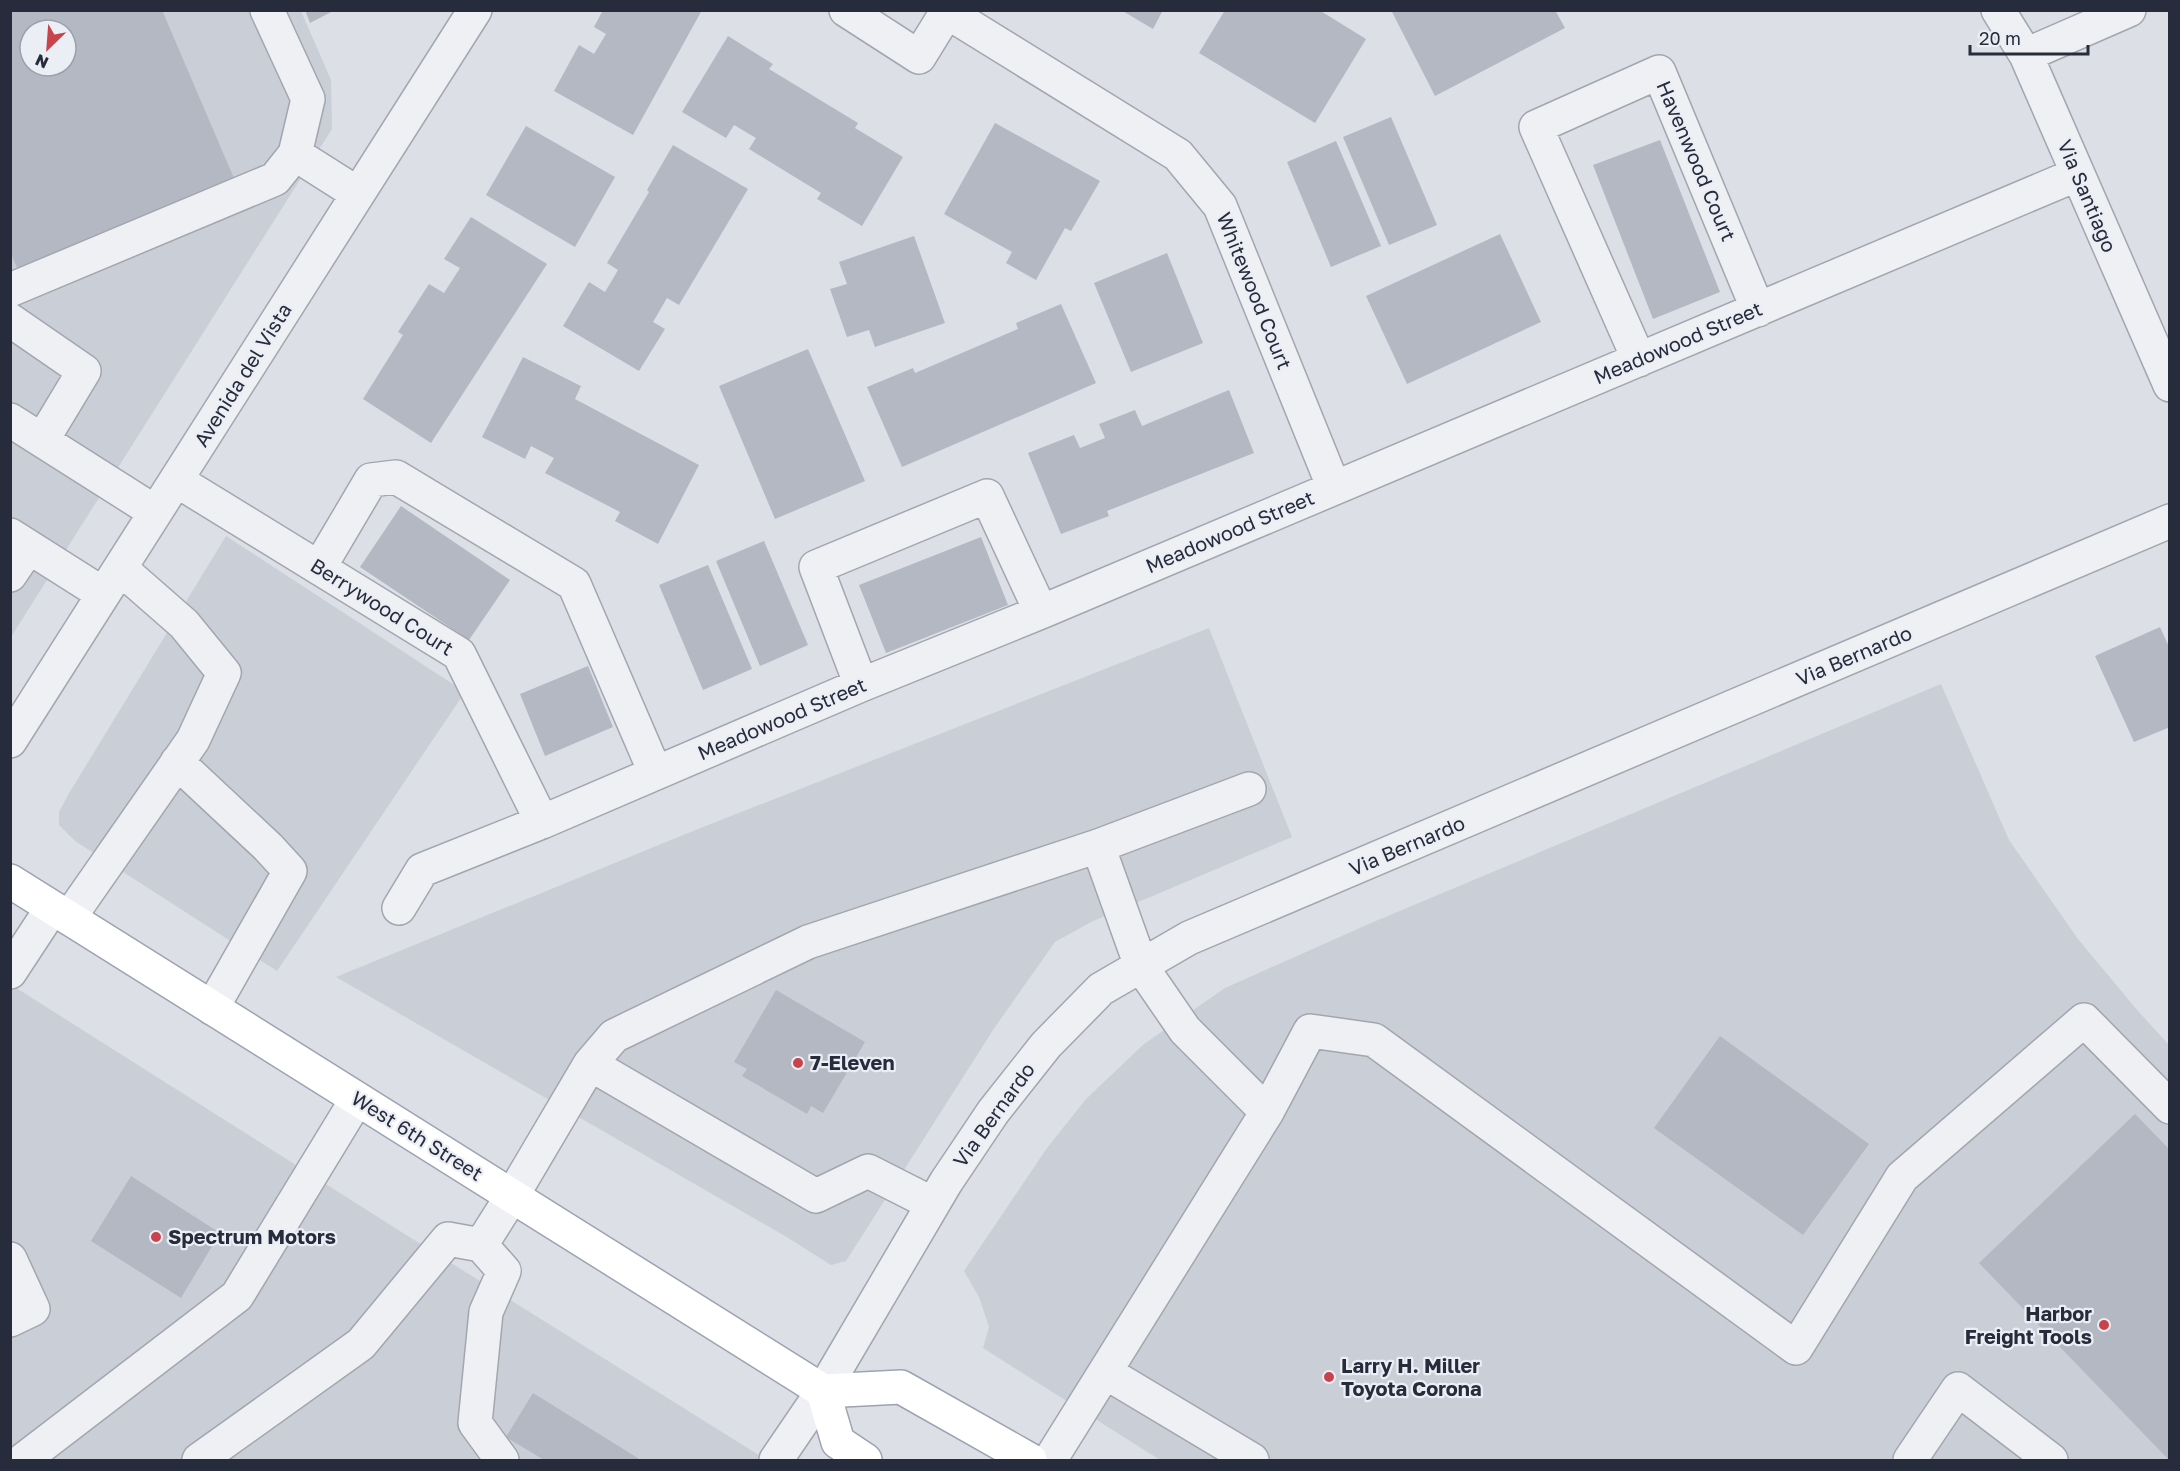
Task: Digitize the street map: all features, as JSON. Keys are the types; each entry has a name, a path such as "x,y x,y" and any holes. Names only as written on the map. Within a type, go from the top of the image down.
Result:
{"main road":[{"name":"West 6th Street","path":"10,882 823,1391"},
{"path":"865,1461 837,1442 823,1391 901,1387 1030,1461"}],"street":[{"path":"10,290 275,179 295,154 308,99 267,10"},
{"name":"Avenida del Vista","path":"10,741 475,10"},
{"path":"846,10 920,57 948,11"},
{"name":"Via Santiago","path":"1998,10 2026,55 2169,385"},
{"path":"2026,55 2129,10"},
{"name":"Whitewood Court","path":"948,11 1178,156 1221,206 1334,488"},
{"name":"Havenwood Court","path":"1638,360 1536,127 1659,72 1758,310"},
{"path":"295,154 358,194"},
{"name":"Meadowood Street","path":"399,908 422,870 542,822 861,685 1041,612 2078,174"},
{"path":"10,320 84,370 43,439"},
{"path":"10,420 155,512"},
{"path":"320,568 372,480 396,477 574,584 655,772"},
{"name":"Berrywood Court","path":"176,480 459,654 542,822"},
{"path":"861,685 816,567 987,496 1041,612"},
{"name":"Via Bernardo","path":"776,1461 823,1391 933,1204 993,1112 1046,1045 1101,988 1189,938 2169,521"},
{"path":"10,575 20,541 111,581 184,624 224,673 193,740 60,913 10,972"},
{"path":"177,762 268,846 290,871 212,1008"},
{"path":"481,1245 590,1064 614,1036 808,942 1098,846 1249,789"},
{"path":"1098,846 1141,966 1185,1030 1267,1112"},
{"path":"1050,1461 1267,1112 1310,1031 1374,1040 1796,1348 1902,1177 2084,1020 2169,1107"},
{"path":"590,1064 816,1196 868,1171 933,1204"},
{"path":"23,1461 237,1296 357,1099"},
{"path":"199,1461 361,1344 448,1239 481,1245 504,1271 486,1312 475,1423 502,1461"},
{"path":"10,1259 33,1309 10,1320"},
{"path":"1105,1372 1252,1461"},
{"path":"1910,1461 1958,1389 2051,1461"}],"shaded area":[{"path":"11,11 301,11 331,80 332,129 11,637"},
{"path":"226,536 465,692 277,971 75,841 59,825 59,812 68,795"},
{"path":"1209,628 1292,837 1091,922 1055,942 993,1030 846,1261 831,1265 785,1236 336,977 688,833"},
{"path":"1941,684 2009,840 2078,939 2169,1045 2169,1460 1160,1460 983,1348 989,1327 979,1297 964,1271 1047,1148 1086,1099 1144,1044 1225,988 1371,923"},
{"path":"10,984 403,1233 767,1460 11,1460"}],"building":[{"path":"10,10 162,10 239,190 23,281 10,252"},
{"path":"305,10 335,10 310,23"},
{"path":"603,10 702,10 633,135 554,91 579,45 594,54 606,34 594,27"},
{"path":"1121,10 1163,10 1153,29"},
{"path":"1225,10 1319,10 1366,39 1315,123 1199,53"},
{"path":"1391,10 1555,10 1565,28 1435,96"},
{"path":"728,36 773,64 769,69 858,123 855,128 903,157 862,226 817,199 821,193 749,149 756,138 734,125 726,138 682,112"},
{"path":"1391,117 1437,225 1389,245 1343,137"},
{"path":"995,123 1100,181 1071,231 1065,228 1036,280 1006,263 1012,252 944,214"},
{"path":"526,126 615,177 575,247 486,195"},
{"path":"1660,140 1720,292 1653,319 1593,165"},
{"path":"1336,141 1381,246 1331,267 1287,162"},
{"path":"673,145 748,189 679,305 667,298 653,322 665,329 639,371 563,326 589,282 605,292 618,270 607,263 649,192 647,190"},
{"path":"471,217 547,264 431,443 363,399 403,335 398,332 429,284 444,293 460,268 444,259"},
{"path":"1500,234 1541,322 1407,384 1366,296"},
{"path":"914,236 945,323 875,347 869,330 847,337 830,289 847,284 839,262"},
{"path":"1167,253 1203,343 1131,372 1094,283"},
{"path":"1061,304 1096,383 902,467 867,387 913,368 915,373 1018,329 1016,323"},
{"path":"808,349 865,481 775,519 719,386"},
{"path":"523,357 581,386 575,399 699,465 658,544 615,521 620,512 545,473 554,458 531,446 525,459 482,437"},
{"path":"1229,390 1254,453 1107,511 1109,516 1061,534 1028,453 1074,435 1080,448 1105,438 1099,424 1135,410 1142,426"},
{"path":"401,506 510,580 469,640 360,567"},
{"path":"981,537 1008,605 886,653 859,585"},
{"path":"764,541 808,645 760,666 716,561"},
{"path":"708,565 752,669 703,690 659,585"},
{"path":"2160,627 2170,649 2170,727 2134,742 2095,656"},
{"path":"588,666 613,727 545,756 520,694"},
{"path":"776,990 865,1042 823,1113 811,1106 807,1114 742,1076 747,1069 734,1062"},
{"path":"1720,1036 1869,1144 1803,1235 1654,1128"},
{"name":"Harbor Freight Tools","path":"2135,1114 2170,1150 2168,1459 1979,1263"},
{"name":"Spectrum Motors","path":"131,1176 220,1233 181,1298 91,1241"},
{"path":"533,1393 641,1460 544,1460 506,1437"}],"place":[{"name":"7-Eleven","path":"798,1063"},
{"name":"Spectrum Motors","path":"156,1237"},
{"name":"Harbor Freight Tools","path":"2104,1325"},
{"name":"Larry H. Miller Toyota Corona","path":"1329,1377"}]}
